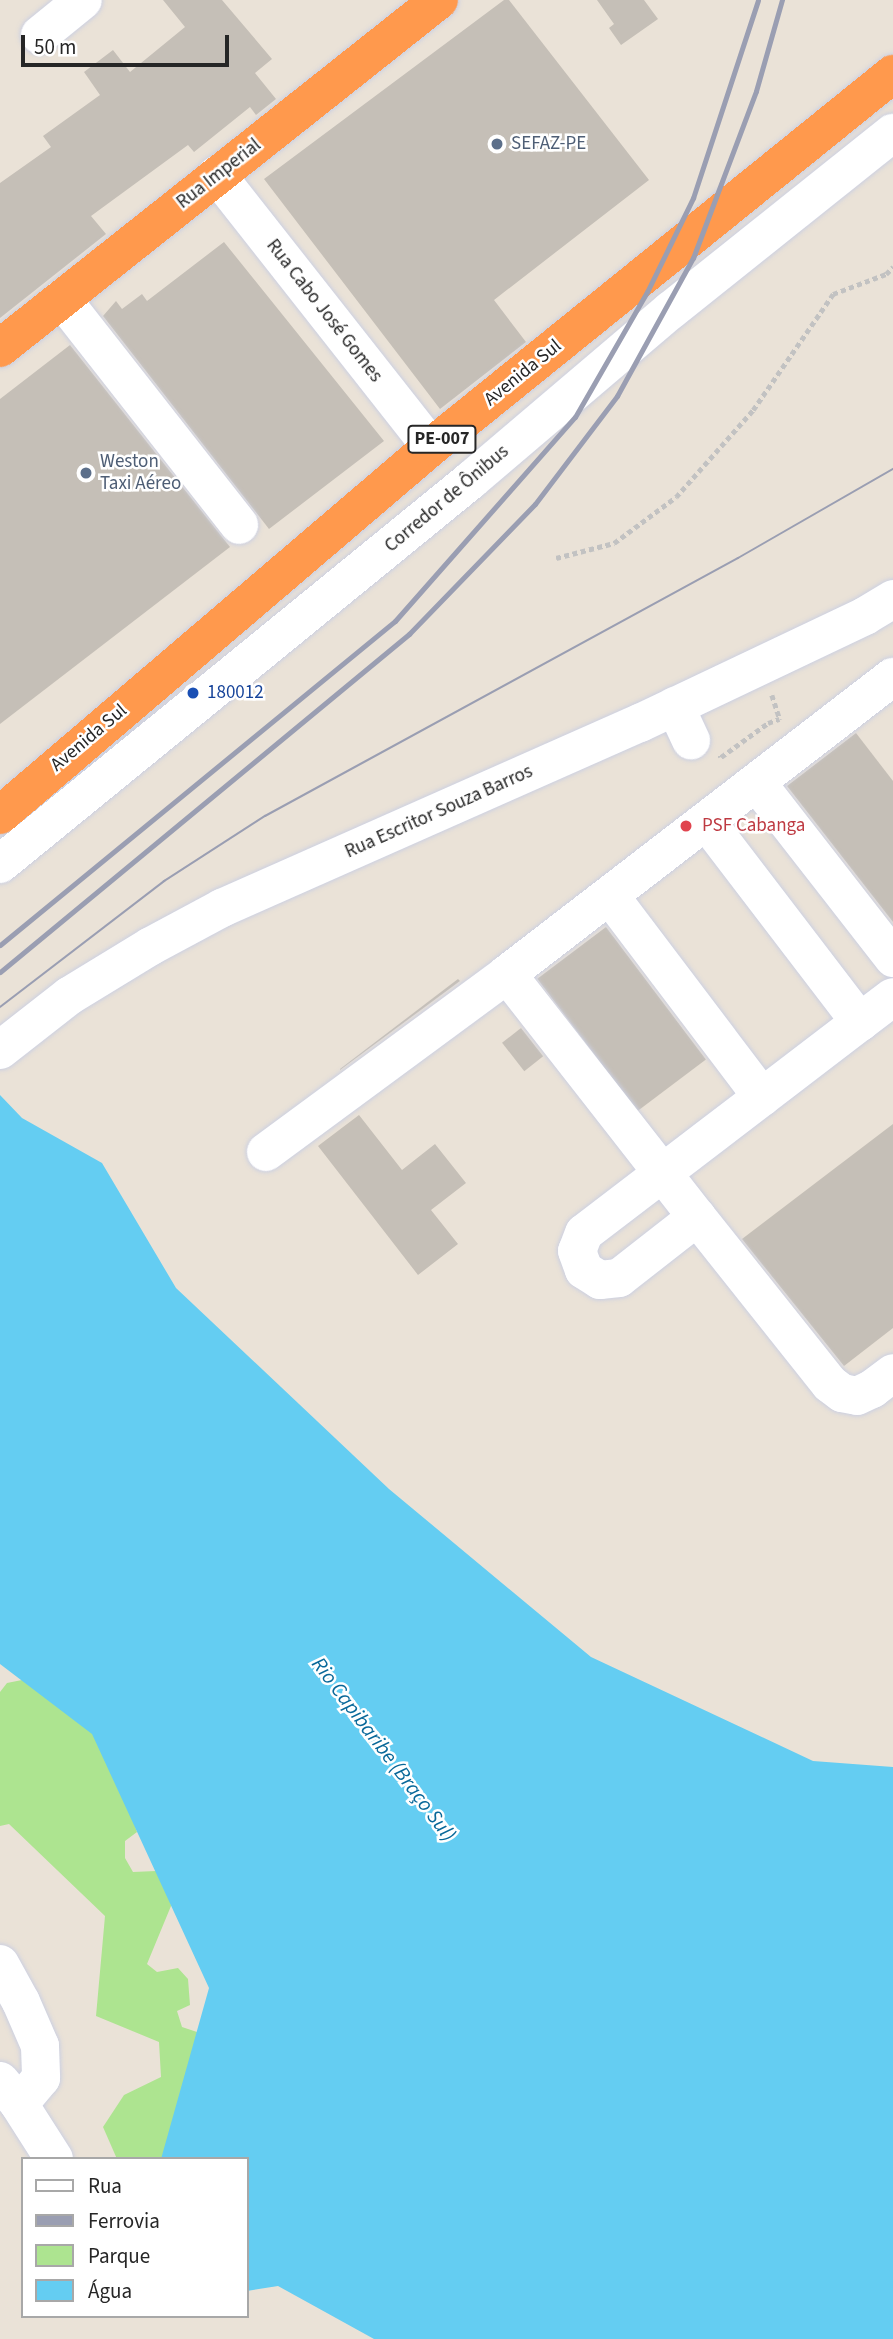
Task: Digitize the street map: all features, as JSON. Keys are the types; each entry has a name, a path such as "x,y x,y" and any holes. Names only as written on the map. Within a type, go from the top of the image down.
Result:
{"highway":[{"name":"Rua Imperial","path":"0,348 439,0"},
{"name":"Avenida Sul","path":"0,815 431,447 893,74"}],"street":[{"path":"40,35 83,0"},
{"name":"Corredor de Ônibus","path":"0,864 461,489 671,310 893,134"},
{"name":"Rua Cabo José Gomes","path":"218,175 431,447"},
{"path":"62,299 239,525"},
{"name":"Rua Escritor Souza Barros","path":"0,1050 69,996 151,946 222,908 695,731 767,662 865,616 893,598"},
{"path":"266,1152 507,974 757,783 790,734 893,677"},
{"path":"757,783 893,958"},
{"path":"707,822 860,1022"},
{"path":"610,896 762,1097"},
{"path":"507,974 830,1384 842,1393 857,1396 872,1389 893,1373"},
{"path":"697,1217 619,1278 600,1280 584,1270 577,1251 584,1233 893,997"},
{"path":"0,1965 21,2002 40,2046 41,2078 10,2093 53,2157"}],"path":[{"path":"556,558 614,543 676,497 753,411 833,294 886,274 893,267"},
{"path":"767,662 769,683 790,734"},
{"path":"695,731 721,757 768,723 790,734"}],"green space":[{"path":"22,1680 92,1701 137,1832 125,1841 125,1858 133,1872 156,1871 169,1888 171,1906 147,1964 157,1972 178,1968 188,1979 190,2005 177,2011 182,2027 197,2032 201,2047 174,2157 116,2157 103,2127 124,2095 161,2077 159,2042 96,2016 105,1916 9,1824 0,1826 0,1692 7,1683"}],"water":[{"name":"Rio Capibaribe (Braço Sul)","path":"0,1095 22,1118 102,1163 176,1288 389,1489 591,1657 813,1761 893,1767 893,2339 374,2339 278,2286 248,2291 248,2157 162,2157 209,1988 92,1734 0,1664"}],"building":[{"path":"163,0 222,0 272,59 255,73 276,99 256,115 250,107 194,152 188,145 91,216 106,234 0,318 0,183 51,147 43,136 100,95 84,72 113,50 130,72 185,27"},
{"path":"504,0 509,0 649,180 494,300 526,342 440,409 264,179"},
{"path":"597,0 644,0 658,19 621,45 609,28 614,24"},
{"path":"224,242 384,441 269,529 103,316 116,301 122,309 142,294 147,301"},
{"name":"Weston Taxi Aéreo","path":"70,345 230,547 0,724 0,399"},
{"path":"856,733 893,781 893,922 787,786"},
{"path":"606,927 706,1060 637,1111 537,979"},
{"path":"458,979 460,981 340,1070 340,1069"},
{"path":"521,1028 543,1056 524,1071 502,1043"},
{"path":"359,1115 402,1170 435,1144 466,1183 431,1210 458,1244 418,1275 318,1146"},
{"path":"893,1124 893,1328 844,1366 742,1239"}],"tram line":[{"path":"0,1007 164,881 265,816 738,558 893,469"}],"railway":[{"path":"0,945 395,621 575,417 647,292 693,198 758,0"},
{"path":"0,972 409,634 535,504 617,396 693,258 756,91 782,0"}],"place":[{"name":"SEFAZ-PE","path":"497,144"},
{"name":"Weston Taxi Aéreo","path":"86,473"},
{"name":"180012","path":"193,693"},
{"name":"PSF Cabanga","path":"686,826"}]}
